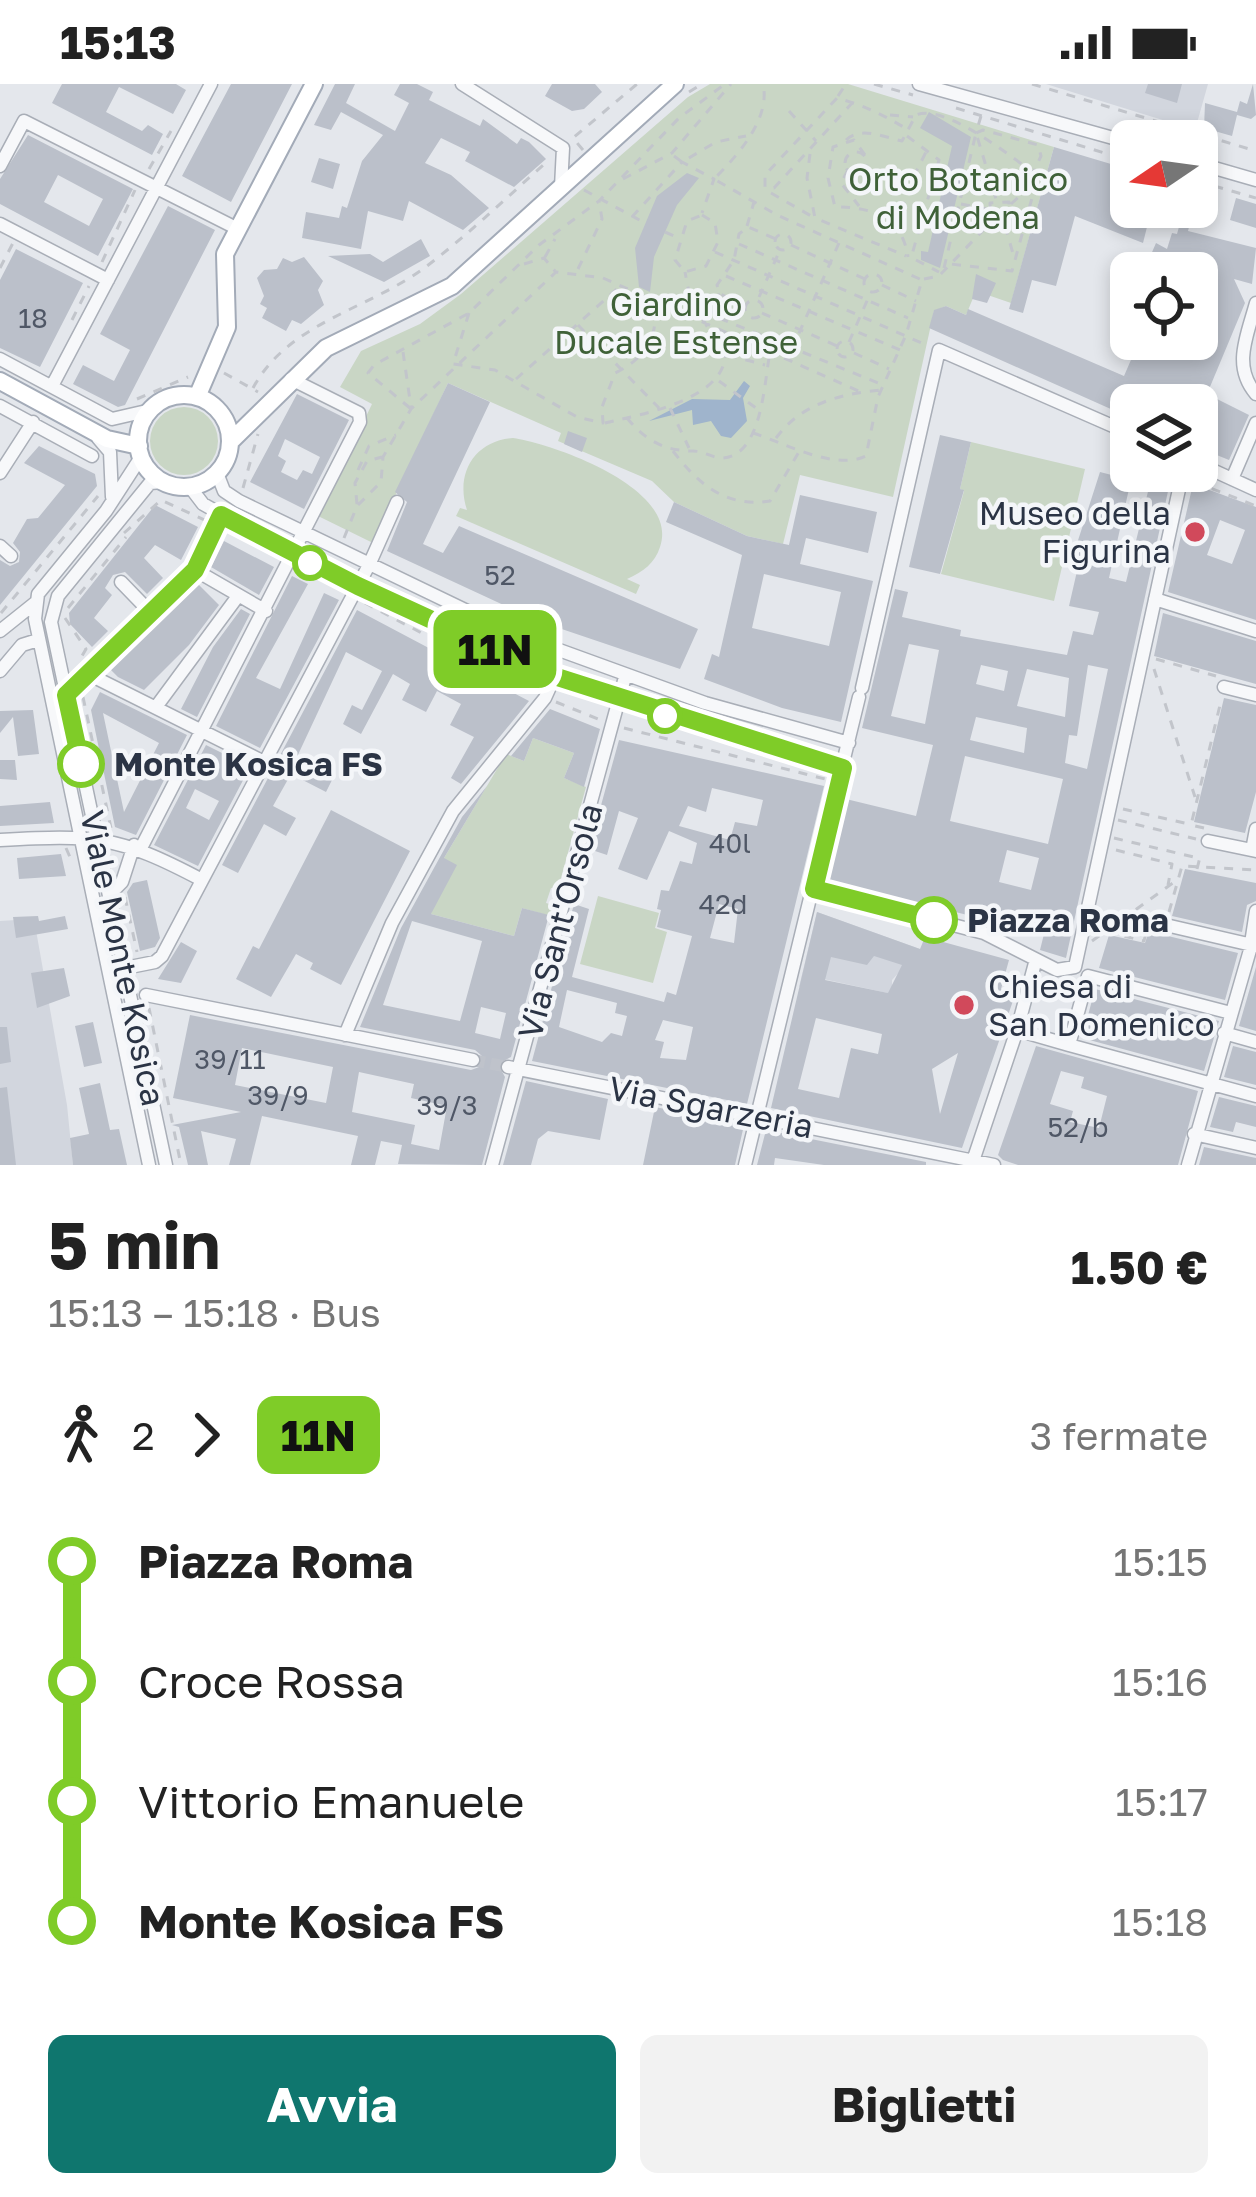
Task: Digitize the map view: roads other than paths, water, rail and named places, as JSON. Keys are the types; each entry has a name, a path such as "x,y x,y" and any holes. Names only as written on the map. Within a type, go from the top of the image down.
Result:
{"main road":[{"path":"197,397 226,327 225,254 314,84"},
{"path":"0,381 140,452 164,482 190,487 218,473 230,442 326,348 452,286 571,187 592,161 674,86"},
{"path":"92,428 146,417 175,396 197,397 222,415 230,442"},
{"path":"140,452 146,417"}],"street":[{"path":"52,386 211,84"},
{"path":"981,84 982,100"},
{"path":"467,85 568,143 571,187"},
{"path":"918,90 982,100 1110,137"},
{"path":"0,166 24,121 238,229"},
{"path":"1218,169 1256,180"},
{"path":"0,224 108,280"},
{"path":"1256,303 1241,363 1244,380 1256,394"},
{"path":"745,1165 939,350 1110,425"},
{"path":"0,359 112,419 146,417"},
{"path":"110,894 122,882 203,730 361,417 292,379"},
{"path":"0,406 92,456"},
{"path":"0,472 33,422"},
{"path":"1232,479 1256,423"},
{"path":"92,428 110,452 112,498"},
{"path":"0,631 35,603 103,515 140,452"},
{"path":"218,473 224,491 239,501 515,634 625,676 849,743"},
{"path":"1218,473 1256,490"},
{"name":"Viale Monte Kosica","path":"164,482 150,483 52,610 166,1165"},
{"path":"190,487 219,521 554,676 843,768"},
{"path":"814,889 984,933 1035,964 1057,970 1075,967 1179,492"},
{"path":"125,968 159,960 369,566 397,502"},
{"path":"66,695 87,680 195,570 219,521"},
{"path":"195,570 266,610"},
{"path":"121,582 151,613"},
{"path":"156,707 238,596"},
{"path":"1155,599 1256,631"},
{"name":"Viale Monte Kosica","path":"35,603 38,640 149,1165"},
{"path":"0,671 22,645 38,640"},
{"path":"344,1035 392,923 466,789 544,698 554,676"},
{"name":"Via Sant'Orsola","path":"492,1165 514,1069 625,676"},
{"path":"87,680 156,707 266,763"},
{"path":"1224,687 1256,695"},
{"path":"1206,841 1254,851 1256,829"},
{"path":"0,840 98,838 138,846 202,880"},
{"path":"1188,1165 1208,1083 1254,946 1256,910"},
{"path":"1168,926 1254,946"},
{"path":"972,1162 1035,964"},
{"path":"1070,1045 1088,976 1231,1012"},
{"path":"1241,983 1256,987"},
{"path":"146,995 473,1060"},
{"path":"1017,1030 1256,1096"},
{"path":"1224,1033 1256,1042"},
{"name":"Via Sgarzeria","path":"514,1069 994,1165"},
{"path":"1194,1134 1256,1148"}],"water":[{"path":"744,381 750,386 743,398 747,421 731,438 721,436 711,421 693,425 692,410 649,421 692,399 730,400"}],"tunnel":[{"path":"473,1060 508,1067"}],"place":[{"name":"Museo della Figurina","path":"1195,532"},
{"name":"Monte Kosica FS","path":"81,764"},
{"name":"Piazza Roma","path":"934,920"},
{"name":"Chiesa di San Domenico","path":"964,1005"}],"park label":[{"name":"Orto Botanico di Modena","path":"958,198"},
{"name":"Giardino Ducale Estense","path":"676,323"}]}
